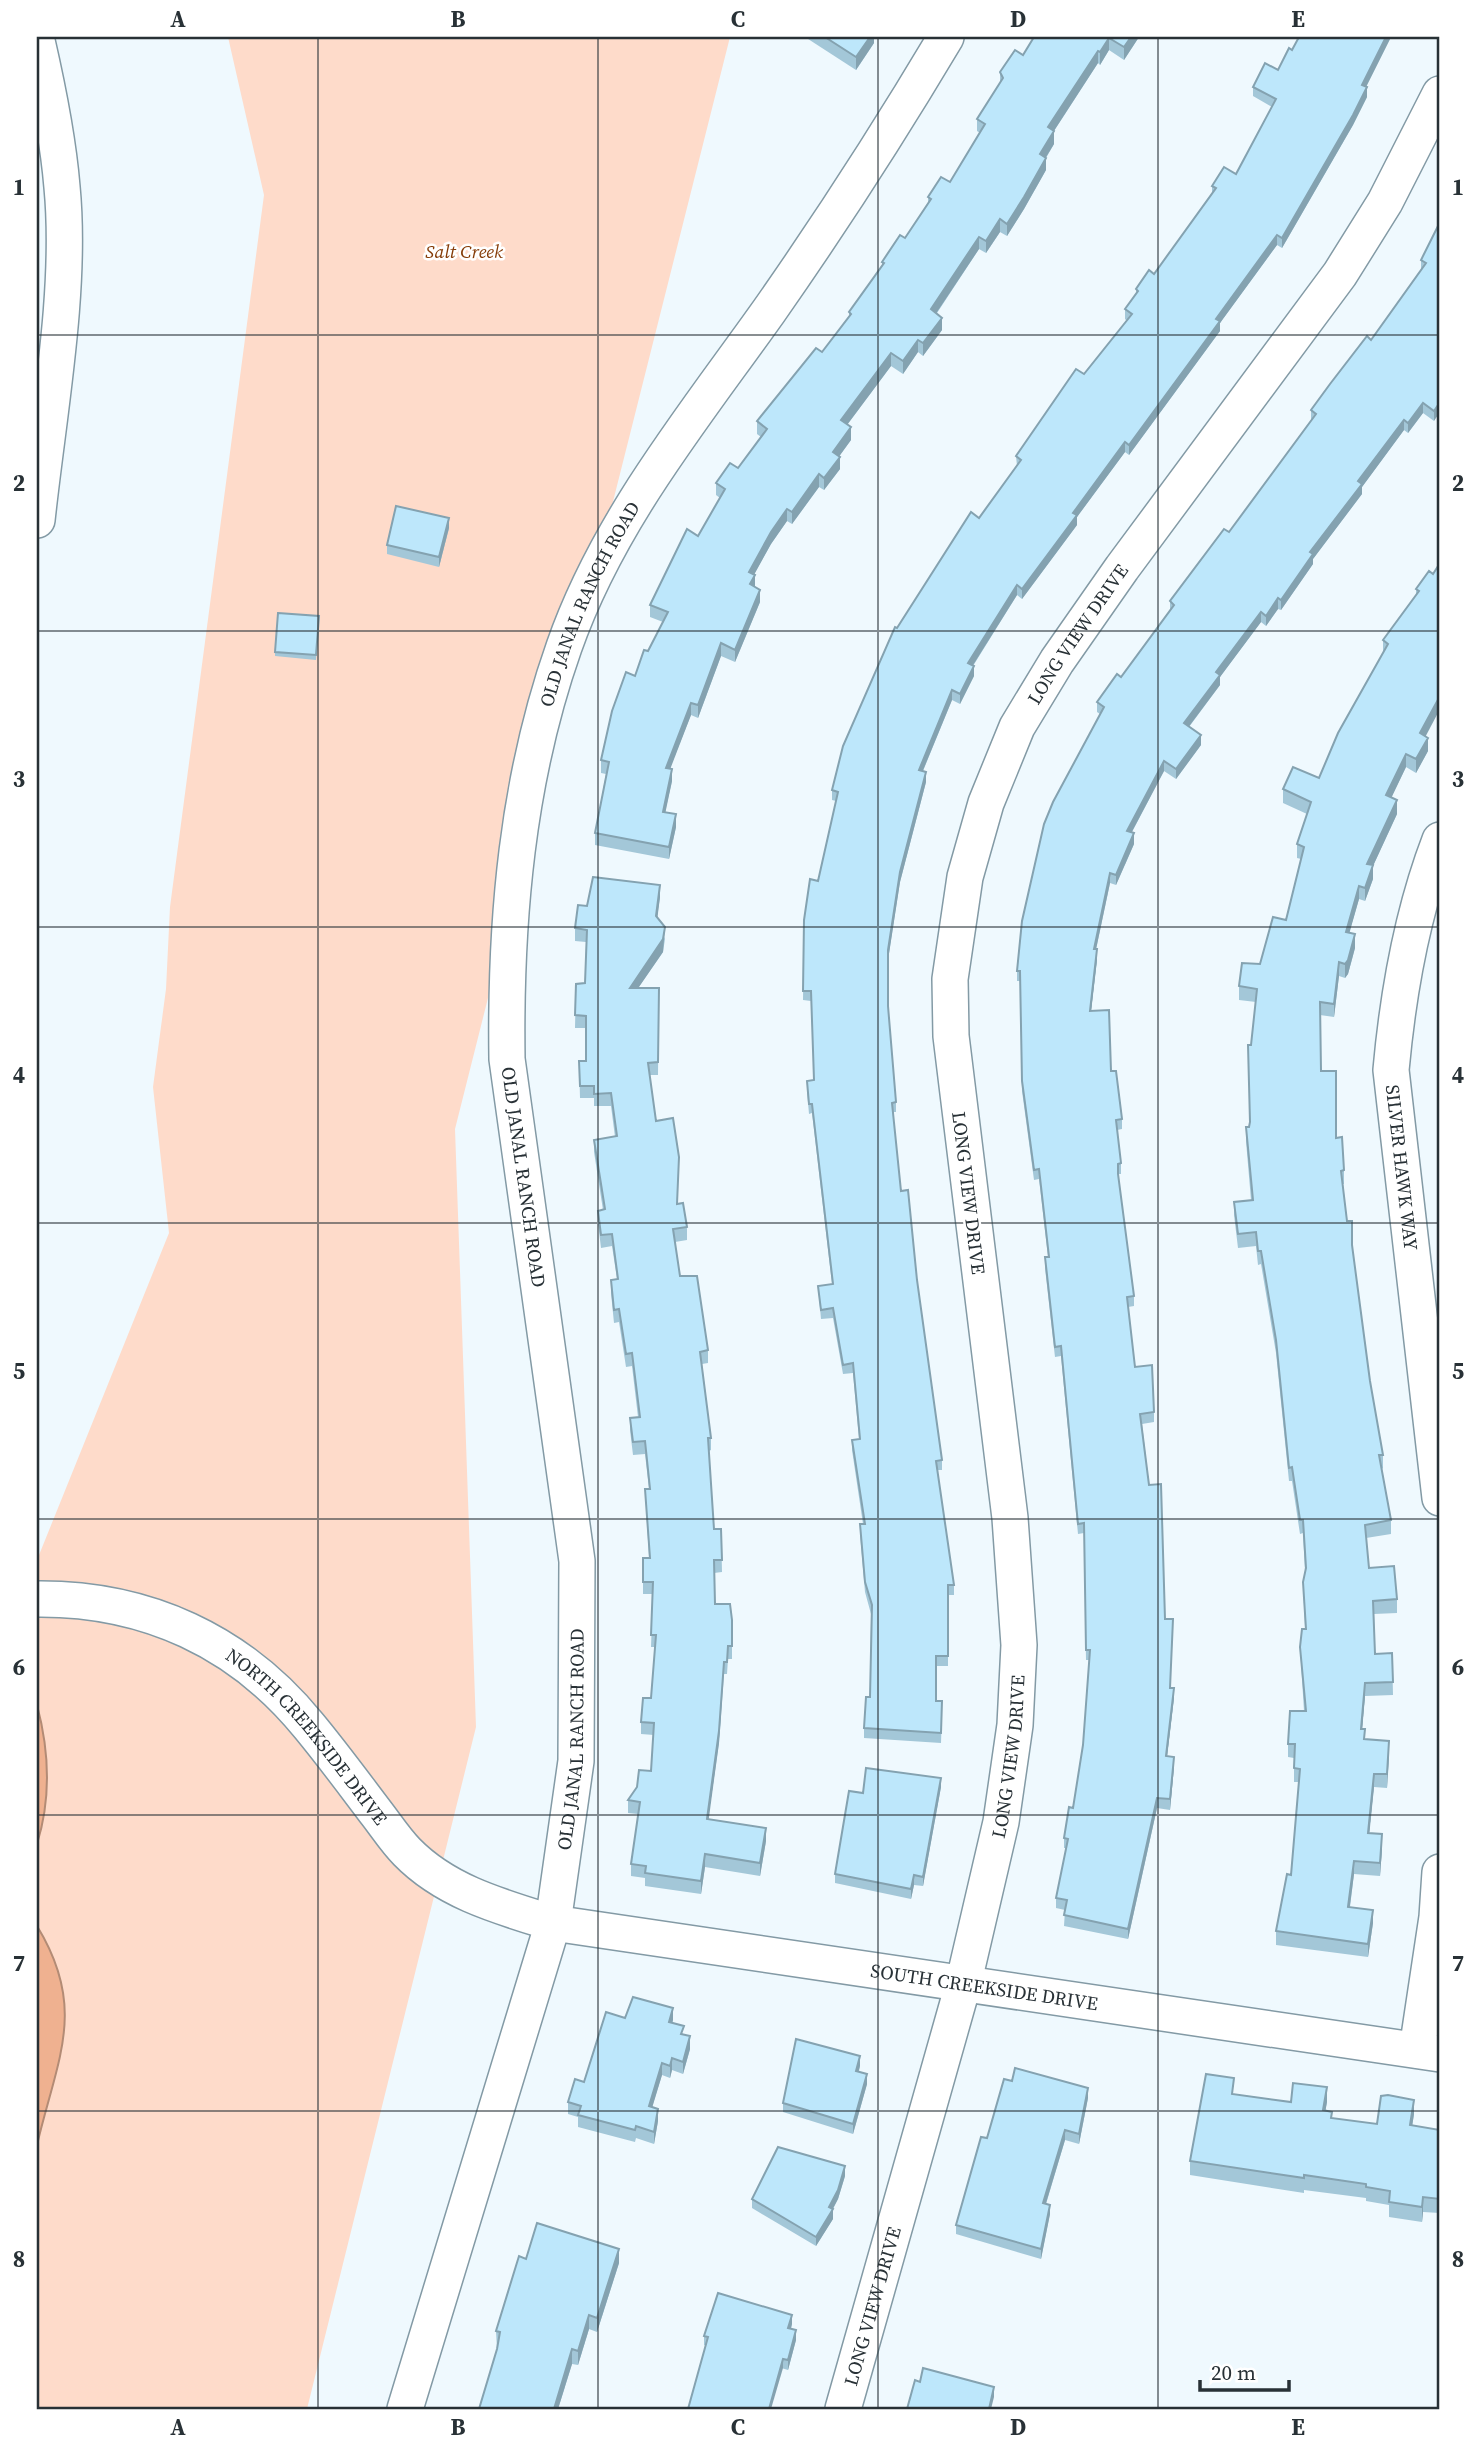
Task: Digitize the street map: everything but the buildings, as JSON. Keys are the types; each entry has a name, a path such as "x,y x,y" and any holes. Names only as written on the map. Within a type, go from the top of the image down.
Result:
{"street":[{"name":"OLD JANAL RANCH ROAD","path":"405,2409 553,1923 576,1761 577,1561 507,1059 506,975 510,898 531,761 564,647 595,576 638,496 847,200 946,37"},
{"path":"37,41 51,104 62,189 63,277 37,520"},
{"name":"LONG VIEW DRIVE","path":"843,2409 963,1985 989,1877 1012,1755 1019,1645 1009,1509 951,1036 950,979 956,920 965,877 1001,762 1038,690 1122,568 1340,274 1385,202 1440,94"},
{"name":"SILVER HAWK WAY","path":"1440,840 1410,945 1397,1003 1391,1070 1440,1498"},
{"name":"NORTH CREEKSIDE DRIVE","path":"37,1599 74,1599 140,1614 195,1632 238,1656 278,1690 407,1852 445,1881 489,1904 553,1923"},
{"path":"1428,2052 1440,1872"},
{"name":"SOUTH CREEKSIDE DRIVE","path":"553,1923 1428,2052"}],"green space":[{"name":"Salt Creek","path":"228,37 730,37 455,1129 476,1727 307,2409 37,2409 37,1560 169,1233 153,1087 166,989 170,907 264,195"}],"shaded area":[{"path":"37,1705 47,1774 45,1810 37,1844"},
{"path":"37,1926 52,1956 61,1983 65,2009 59,2060 37,2145"}]}
